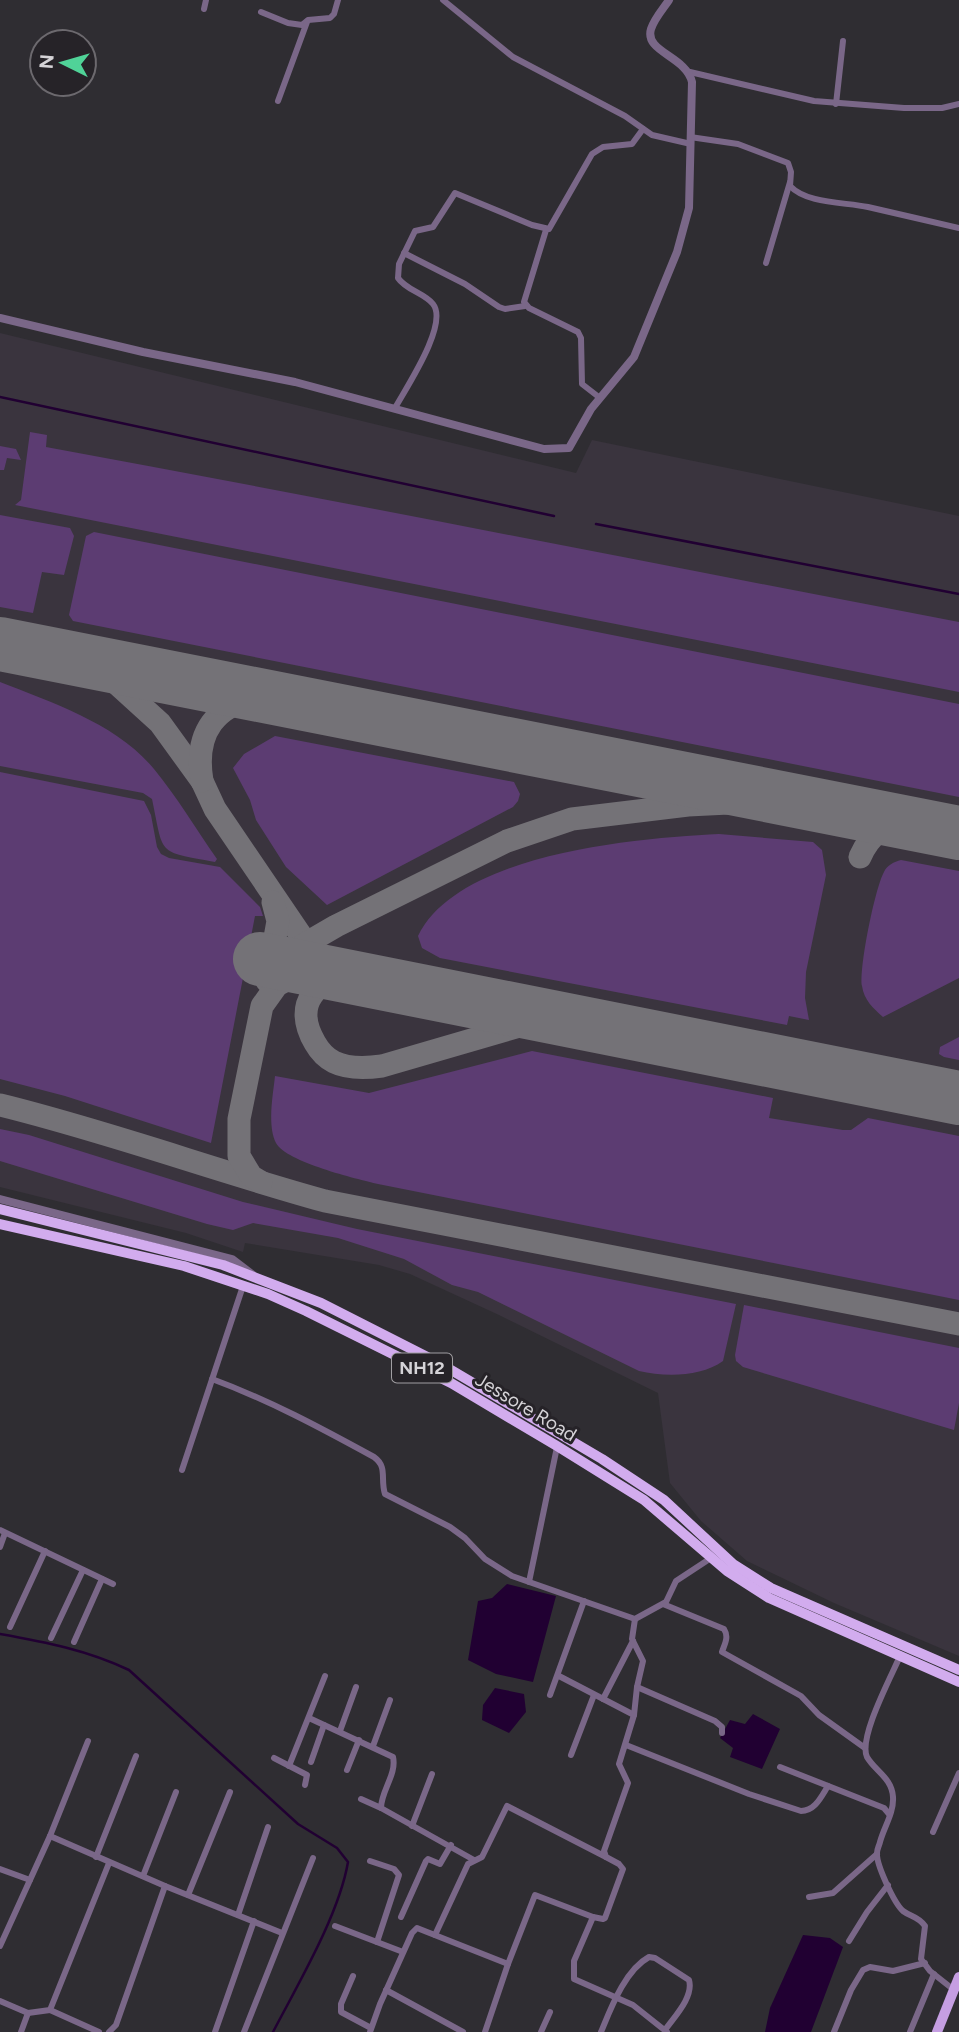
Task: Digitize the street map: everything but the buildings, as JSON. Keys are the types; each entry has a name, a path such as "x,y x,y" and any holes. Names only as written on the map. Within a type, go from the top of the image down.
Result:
{"highway":[{"name":"NH12","path":"0,1209 176,1252 256,1277 321,1303 441,1364 593,1454 664,1500 733,1564 771,1588 959,1670"},
{"name":"Jessore Road","path":"0,1224 184,1266 306,1311 451,1383 644,1500 746,1585 778,1602 959,1682"}],"main road":[{"path":"937,2032 954,1998 959,1977"}],"street":[{"path":"204,9 206,0"},
{"path":"261,12 295,25 302,25 308,20 330,18 338,0"},
{"path":"443,0 513,57 662,138 738,144 788,163 790,182 766,263"},
{"path":"0,318 143,352 295,382 544,449 569,448 600,398 634,357 677,252 689,208 690,72 684,64 661,51 652,39 651,30 669,0"},
{"path":"278,102 308,20"},
{"path":"836,104 843,41"},
{"path":"690,72 814,102 904,108 959,104"},
{"path":"525,306 524,297 546,230 552,227 592,154 603,147 632,144 643,129"},
{"path":"790,182 793,189 829,202 865,207 959,228"},
{"path":"395,408 425,353 435,332 437,320 431,301 400,282 398,278 399,264 415,231 433,227 438,223 455,193 546,230"},
{"path":"404,253 465,284 499,307 505,309 525,306 580,334 582,384 600,398"},
{"path":"0,1199 232,1259 256,1277"},
{"path":"182,1470 243,1286"},
{"path":"212,1379 257,1395 374,1457 382,1463 382,1485 386,1494 450,1527 498,1569 529,1582 635,1619 663,1604 683,1574 711,1558"},
{"path":"529,1582 557,1446"},
{"path":"0,1547 3,1531 113,1584"},
{"path":"10,1627 45,1551"},
{"path":"51,1638 83,1570"},
{"path":"74,1643 102,1579"},
{"path":"550,1695 584,1601"},
{"path":"663,1604 724,1629 727,1640 722,1651 801,1696 819,1715 865,1748"},
{"path":"603,1699 633,1641 635,1619"},
{"path":"606,1857 605,1846 627,1790 627,1778 619,1764 634,1715 643,1661 633,1641"},
{"path":"809,1897 833,1893 877,1854 889,1821 892,1789 888,1780 867,1757 865,1748 881,1699 900,1656"},
{"path":"289,1766 325,1676"},
{"path":"559,1676 634,1715"},
{"path":"637,1687 707,1717 719,1724 722,1733"},
{"path":"340,1731 356,1688"},
{"path":"571,1755 594,1695"},
{"path":"373,1746 390,1700"},
{"path":"309,1718 373,1746 394,1760 381,1808"},
{"path":"311,1762 324,1725"},
{"path":"347,1770 359,1740"},
{"path":"0,1946 50,1836 88,1741"},
{"path":"626,1745 790,1809 808,1811 814,1807 828,1786"},
{"path":"96,1857 136,1756"},
{"path":"274,1758 307,1775 305,1785"},
{"path":"780,1767 884,1808 889,1814"},
{"path":"411,1826 432,1773"},
{"path":"933,1832 959,1773"},
{"path":"143,1876 176,1792"},
{"path":"188,1895 230,1792"},
{"path":"361,1799 451,1845 474,1860"},
{"path":"435,1935 468,1864 484,1854 508,1806 619,1864 622,1869 603,1919 535,1895 485,2032"},
{"path":"238,1915 268,1827"},
{"path":"50,1836 108,1863 282,1933"},
{"path":"401,1917 427,1860 440,1864 451,1845"},
{"path":"877,1854 888,1885 903,1910 919,1918 925,1926 921,1959 954,1998"},
{"path":"244,2032 313,1858"},
{"path":"370,1861 394,1869 399,1875 377,1942"},
{"path":"50,2010 108,1863"},
{"path":"0,1869 30,1880"},
{"path":"849,1941 888,1885"},
{"path":"109,2032 116,2025 166,1886"},
{"path":"593,1917 574,1961 574,1979 616,1996 633,2005 666,2031 691,1990 689,1980 655,1958 649,1957 641,1962 616,1996 601,2032"},
{"path":"215,2032 254,1921"},
{"path":"335,1926 403,1952"},
{"path":"353,1976 341,2004 341,2012 370,2030 403,1952 417,1928 508,1964"},
{"path":"834,2032 851,1990 863,1970 870,1967 893,1972 925,1963"},
{"path":"910,2032 934,1974"},
{"path":"386,1990 463,2032"},
{"path":"0,2001 28,2013 50,2010 87,2029 99,2032"},
{"path":"541,2032 550,2012"},
{"path":"21,2032 28,2013"}],"shaded area":[{"path":"0,333 576,473 592,440 959,516 959,1656 834,1603 747,1561 701,1521 670,1483 658,1393 499,1315 410,1274 379,1265 245,1243 243,1252 186,1233 0,1187"},
{"path":"30,432 47,435 46,447 959,622 959,692 15,505 21,500"},
{"path":"0,446 16,449 21,460 7,458 4,470 0,470"},
{"path":"0,515 70,528 74,536 64,575 42,572 33,613 0,607"},
{"path":"94,532 959,704 959,797 73,621 69,615 86,536"},
{"path":"0,682 83,716 122,739 139,753 179,802 217,859 215,862 182,856 166,848 152,799 143,793 0,766"},
{"path":"275,736 514,782 520,794 513,807 327,905 286,867 256,820 250,800 233,768 244,754"},
{"path":"0,772 144,801 151,815 157,847 161,854 169,858 220,867 260,907 263,916 255,916 211,1143 65,1096 0,1079"},
{"path":"719,834 813,842 822,850 826,875 806,972 805,998 809,1020 789,1016 787,1025 440,958 422,948 418,936 439,908 470,886 509,868 598,846"},
{"path":"901,860 959,871 959,978 883,1017 872,1007 865,995 862,986 863,963 880,881 887,867"},
{"path":"959,1037 959,1060 939,1054 940,1047"},
{"path":"532,1051 773,1098 769,1118 851,1130 868,1118 959,1136 959,1300 378,1184 323,1169 293,1157 282,1150 273,1136 271,1110 275,1076 369,1093"},
{"path":"0,1129 29,1135 243,1202 357,1229 736,1304 723,1361 694,1373 660,1374 639,1371 478,1292 452,1285 404,1259 338,1238 253,1223 233,1230 207,1224 0,1161"},
{"path":"744,1305 959,1348 959,1403 954,1430 743,1367 736,1361 735,1355"},
{"path":"507,1584 556,1596 533,1682 496,1674 468,1660 478,1601 492,1598"},
{"path":"495,1688 524,1694 526,1712 509,1733 482,1720 483,1705"},
{"path":"753,1714 780,1729 762,1769 730,1757 733,1748 720,1738 730,1720 745,1724"},
{"path":"803,1935 830,1938 843,1947 811,2032 765,2032 770,2008"}],"waterway":[{"path":"0,397 554,516"},
{"path":"596,524 959,594"},
{"path":"0,1634 82,1652 129,1670 298,1824 337,1848 348,1862 327,1926 273,2032"}],"taxiway":[{"path":"66,657 98,671 116,683 160,723 202,781 215,809 308,946 333,965 361,978"},
{"path":"202,781 201,748 212,723 233,705 264,696"},
{"path":"267,981 281,958 336,926 507,841 572,819 688,805 749,802 818,805"},
{"path":"860,857 864,848 879,832 910,823"},
{"path":"269,971 278,921 273,902"},
{"path":"261,1182 251,1176 239,1156 239,1119 262,1006 277,985 302,972 341,974"},
{"path":"358,977 330,981 312,995 307,1005 309,1029 317,1046 328,1058 345,1066 382,1066 523,1025 553,1019 593,1024"},
{"path":"0,1105 82,1127 325,1201 959,1324"}],"runway":[{"path":"0,644 959,833"},
{"path":"260,959 959,1098"}]}
